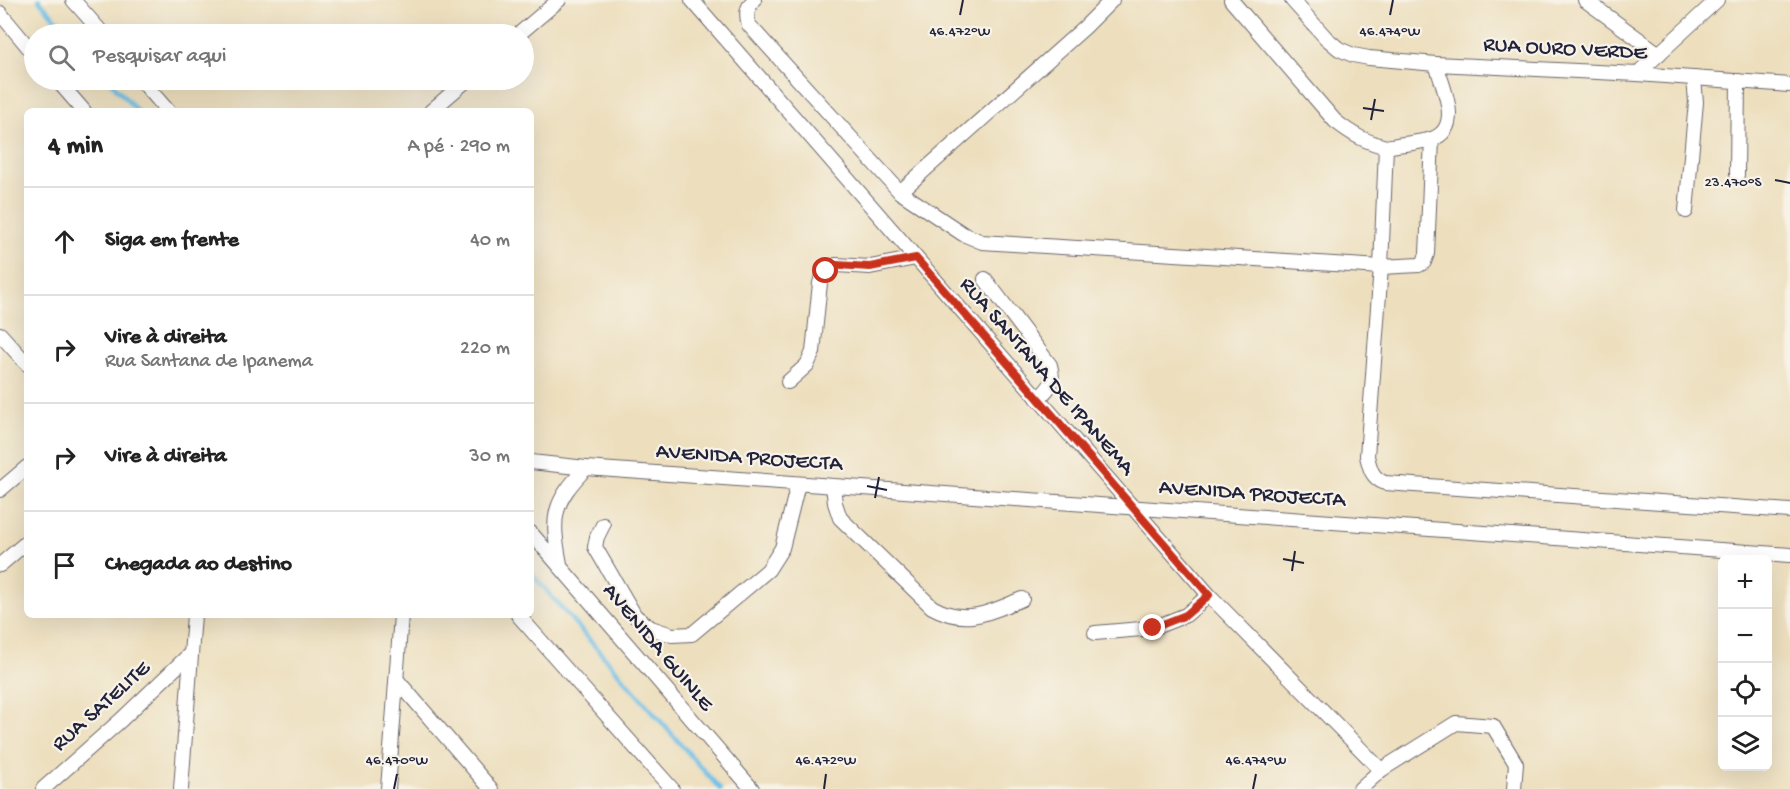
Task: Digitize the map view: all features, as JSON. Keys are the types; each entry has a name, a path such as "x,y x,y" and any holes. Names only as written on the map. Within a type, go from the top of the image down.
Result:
{"street":[{"path":"73,0 93,24"},
{"path":"531,24 559,0"},
{"name":"RUA SANTANA DE IPANEMA","path":"692,0 1209,595 1381,770"},
{"path":"754,0 746,15 749,25 900,192 963,234 982,242 1381,267 1419,266 1424,262 1427,254 1432,139"},
{"path":"900,192 1085,27 1112,0"},
{"path":"1231,0 1335,121 1365,142 1386,147 1432,139 1448,128 1450,120 1448,106 1436,64"},
{"name":"RUA OURO VERDE","path":"1292,0 1326,38 1340,49 1353,55 1369,58 1790,85"},
{"path":"1585,0 1659,54"},
{"path":"1637,74 1717,0"},
{"path":"0,13 24,42"},
{"path":"1686,211 1696,102 1694,78"},
{"path":"1737,175 1738,81"},
{"path":"66,90 81,108"},
{"path":"150,90 165,108"},
{"path":"434,108 455,90"},
{"path":"1386,147 1381,267 1367,456 1370,470 1377,480 1397,484 1790,511"},
{"path":"788,382 807,365 813,352 820,283 826,271 836,265 870,267 916,258"},
{"path":"985,279 1050,365 1053,376 1051,386 1038,399"},
{"path":"0,334 24,361"},
{"name":"AVENIDA PROJECTA","path":"534,462 798,484 1790,555"},
{"path":"560,566 555,535 555,520 560,501 569,486 586,468"},
{"path":"0,490 24,470"},
{"path":"603,525 597,537 596,547 635,616 651,628 672,635 692,634 768,570 783,548 798,484"},
{"path":"832,486 840,518 932,607 943,613 960,617 982,616 1022,599"},
{"name":"AVENIDA GUINLE","path":"534,536 714,748 752,789"},
{"path":"0,564 24,544"},
{"path":"1095,633 1153,628 1186,615 1209,595"},
{"path":"181,789 189,655 194,618"},
{"path":"388,789 401,618"},
{"path":"521,618 672,789"},
{"name":"RUA SATELITE","path":"44,789 189,655"},
{"path":"397,680 491,789"},
{"path":"1360,789 1381,770 1456,723 1493,726 1516,764 1514,789"}],"waterway":[{"path":"39,0 60,24"},
{"path":"118,90 134,108"},
{"path":"534,576 720,789"}],"route":[{"path":"826,271 836,265 870,267 916,258 1209,595 1186,615 1153,628"}]}
